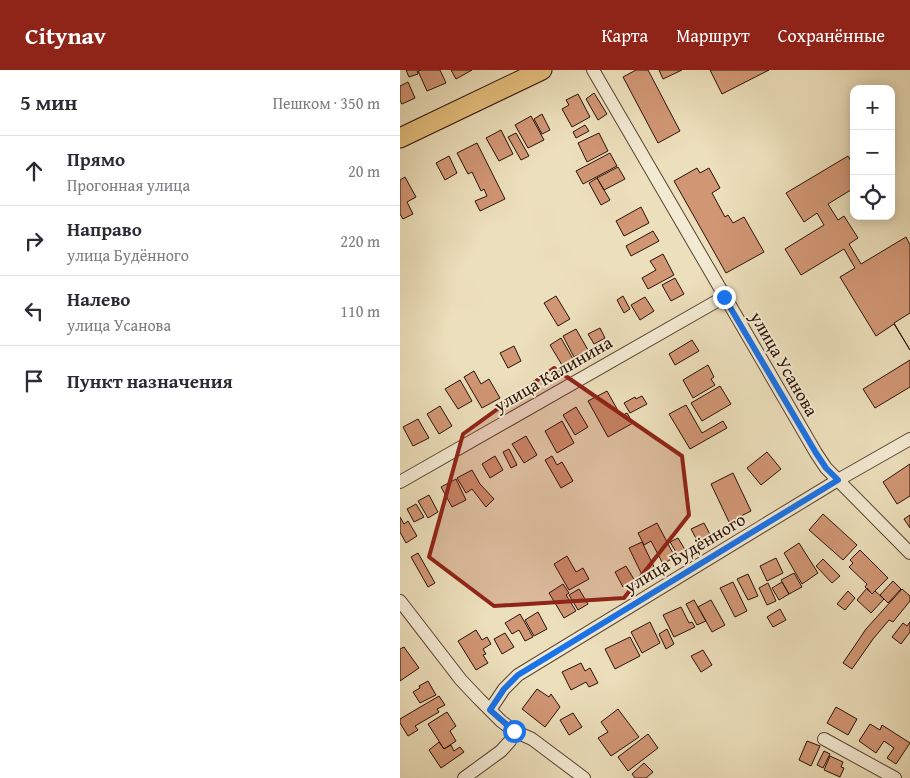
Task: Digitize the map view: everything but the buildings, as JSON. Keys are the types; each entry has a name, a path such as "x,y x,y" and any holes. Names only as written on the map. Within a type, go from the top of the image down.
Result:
{"main road":[{"path":"400,138 542,70"}],"street":[{"name":"улица Усанова","path":"593,70 816,453 826,468 910,553"},
{"name":"улица Калинина","path":"400,482 724,297"},
{"name":"улица Будённого","path":"490,710 504,689 518,675 838,480 910,439"},
{"path":"400,601 461,680 490,710 514,731 532,739 584,778"},
{"path":"464,778 501,750 510,741 514,731"},
{"path":"824,739 895,778"}],"highlighted area":[{"path":"554,368 682,456 689,515 624,598 494,606 429,557 463,434"}],"route":[{"path":"514,731 490,710 504,689 518,675 838,480 826,468 816,453 724,297"}]}
